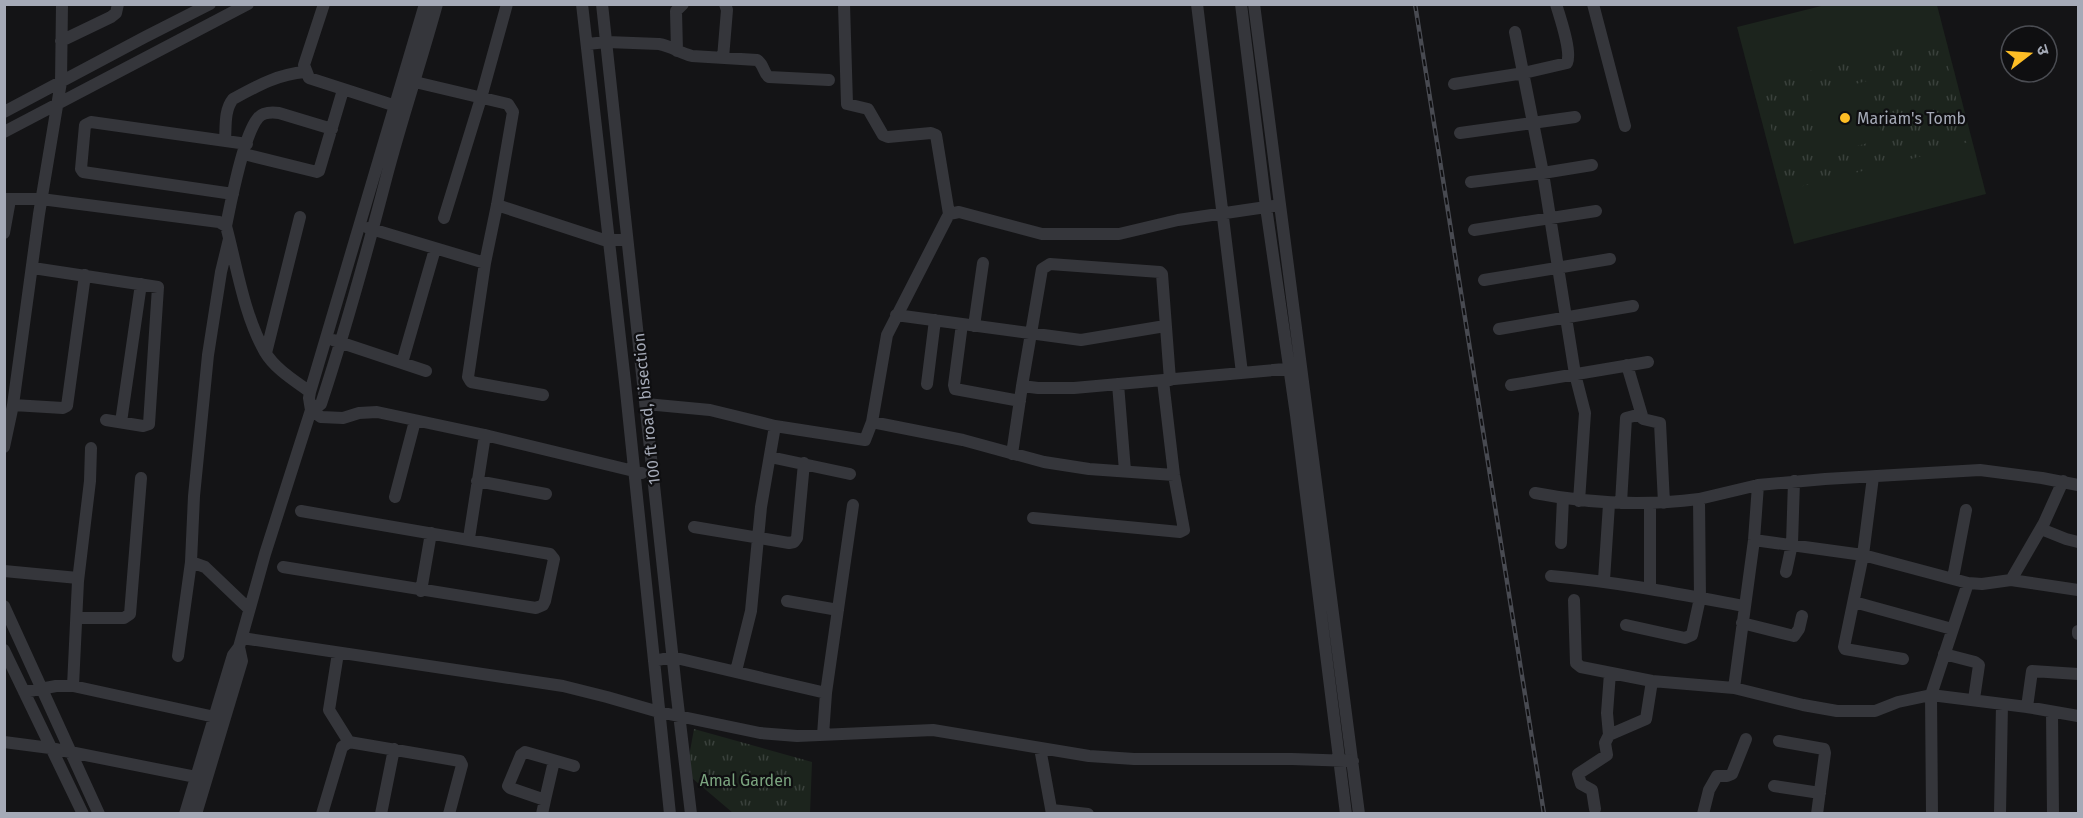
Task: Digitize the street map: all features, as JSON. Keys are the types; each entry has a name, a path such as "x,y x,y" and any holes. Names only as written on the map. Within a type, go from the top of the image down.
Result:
{"street":[{"path":"61,41 111,17 116,13 118,4"},
{"path":"4,112 210,4"},
{"path":"4,132 248,4"},
{"path":"324,4 304,65 309,78 407,109"},
{"path":"185,813 201,778 219,718 242,661 241,642 249,609 290,471 311,410 310,392 425,4"},
{"path":"311,410 321,404 341,343 437,4"},
{"path":"444,218 507,4"},
{"path":"582,4 670,813"},
{"name":"100 ft road, bisection","path":"602,4 672,657 691,813"},
{"path":"677,51 676,11 683,4"},
{"path":"723,58 727,10 725,4"},
{"path":"646,404 710,410 774,426 801,428 863,441 872,422 887,335 949,214 935,134 888,137 883,135 868,109 847,104 844,4"},
{"path":"1197,4 1242,373"},
{"path":"1241,4 1266,207 1295,368 1334,625 1359,813"},
{"path":"1254,4 1280,205 1321,627 1346,813"},
{"path":"1454,84 1564,65 1569,59 1556,4"},
{"path":"1593,4 1624,126"},
{"path":"4,447 14,405 41,199 61,82 59,5"},
{"path":"1515,32 1543,173 1575,374 1585,413 1586,426 1579,501"},
{"path":"587,44 607,42 659,44 692,56 757,60 762,64 765,75 769,77 829,80"},
{"path":"225,141 228,104 233,99 272,78 305,72"},
{"path":"415,82 508,104 513,112 485,263 469,380 543,394"},
{"path":"233,194 86,173 81,169 87,123 225,141 316,172 321,169 343,90"},
{"path":"178,656 190,562 208,355 233,194 245,149 258,118 271,112 332,129"},
{"path":"1460,133 1575,117"},
{"path":"1471,182 1592,165"},
{"path":"4,233 7,200 41,199 219,222 228,233 241,289 266,353 280,369 310,392"},
{"path":"497,205 609,241 627,240"},
{"path":"949,214 959,212 1042,234 1086,235 1119,234 1178,220 1280,205"},
{"path":"1474,230 1596,211"},
{"path":"266,353 300,217"},
{"path":"361,225 485,263"},
{"path":"402,363 435,249"},
{"path":"1485,280 1610,259"},
{"path":"983,263 954,385 956,389 1020,401"},
{"path":"1012,454 1042,269 1050,264 1160,272 1163,276 1174,475 1184,528 1182,532 1033,518"},
{"path":"33,268 159,288 149,424 143,426 106,420"},
{"path":"14,405 63,408 67,406 85,275"},
{"path":"121,422 141,284"},
{"path":"1499,328 1633,306"},
{"path":"896,315 1081,340 1165,326"},
{"path":"927,384 935,320"},
{"path":"326,338 426,371"},
{"path":"1511,385 1648,362"},
{"path":"1626,365 1644,420 1660,423 1664,503"},
{"path":"1022,386 1056,389 1295,368"},
{"path":"1118,384 1125,471"},
{"path":"311,410 321,417 343,418 368,412 485,435 634,472 653,474"},
{"path":"1604,580 1626,418 1641,414"},
{"path":"395,497 415,421"},
{"path":"872,422 963,440 1044,462 1089,469 1174,475"},
{"path":"736,671 751,611 764,482 774,426"},
{"path":"469,538 485,435"},
{"path":"73,686 78,578 90,481 91,448"},
{"path":"770,456 850,474"},
{"path":"694,528 794,542 797,538 804,463"},
{"path":"1535,493 1579,501 1650,504 1699,499 1758,485 1980,470 2079,485"},
{"path":"1873,477 1863,555 1845,649 1903,659"},
{"path":"77,618 124,618 130,614 141,478"},
{"path":"477,481 546,494"},
{"path":"1786,572 1792,544 1794,482"},
{"path":"2011,580 2041,529 2062,482"},
{"path":"1734,688 1754,540 1758,485"},
{"path":"1561,543 1563,498"},
{"path":"1626,625 1685,638 1692,635 1700,598 1699,499"},
{"path":"1650,504 1650,587"},
{"path":"823,735 826,693 853,505"},
{"path":"1953,578 1966,510"},
{"path":"283,567 421,591 536,608 543,606 554,559 552,555 469,538 301,511"},
{"path":"2041,529 2079,542"},
{"path":"421,591 431,533"},
{"path":"1754,540 1863,555 1968,584 2011,580 2079,590"},
{"path":"190,562 206,567 249,609"},
{"path":"4,571 78,578"},
{"path":"1551,576 1604,580 1650,587 1744,606"},
{"path":"1932,813 1931,695 1968,584"},
{"path":"1574,600 1578,666 1652,681 1734,688 1837,711 1875,711 1898,702 1931,695 2026,706 2079,716"},
{"path":"787,601 838,610"},
{"path":"1854,602 1952,629"},
{"path":"4,606 99,813"},
{"path":"1742,623 1794,636 1799,629 1802,616"},
{"path":"1321,627 1334,625"},
{"path":"241,642 338,653 563,686 607,696 658,712 760,733 823,735 933,730 1089,756 1134,759 1353,761"},
{"path":"4,650 50,748 84,813"},
{"path":"338,653 328,710 349,742"},
{"path":"1944,654 1979,665 1974,699"},
{"path":"654,661 672,657 826,693"},
{"path":"2026,706 2032,671 2079,674"},
{"path":"1595,809 1593,791 1581,784 1578,774 1607,755 1605,743 1609,735 1607,712 1610,673"},
{"path":"4,681 21,687 73,686 219,718"},
{"path":"1609,735 1646,719 1652,681"},
{"path":"2000,813 2002,704"},
{"path":"2052,712 2053,813"},
{"path":"1703,813 1709,790 1717,776 1732,774 1746,739"},
{"path":"1779,741 1824,749 1817,813"},
{"path":"4,742 72,752 201,778"},
{"path":"322,813 342,747 349,742 461,762 449,813"},
{"path":"1040,748 1052,812 1088,813"},
{"path":"381,813 394,749"},
{"path":"554,761 543,810 510,788 508,783 521,755 525,752 574,765"},
{"path":"196,813 201,778"},
{"path":"1774,786 1820,793"}],"green space":[{"path":"1825,5 1937,5 1986,194 1794,244 1737,27"},
{"path":"1940,37 1968,142 1930,154 1787,190 1760,84","holes":["1867,81 1883,139 1823,155 1808,96"]},
{"name":"Amal Garden","path":"694,729 812,762 810,813 733,813 686,773"}],"railway":[{"path":"1415,4 1544,814"}],"place":[{"name":"Mariam's Tomb","path":"1845,118"}]}
